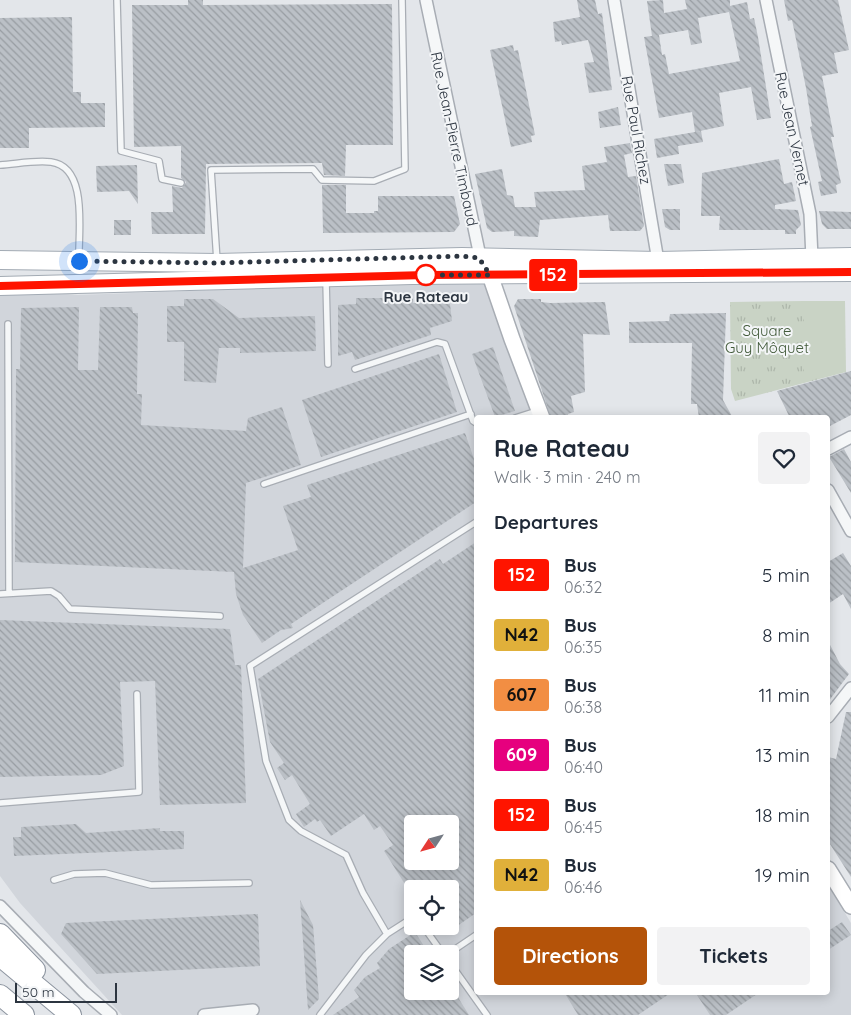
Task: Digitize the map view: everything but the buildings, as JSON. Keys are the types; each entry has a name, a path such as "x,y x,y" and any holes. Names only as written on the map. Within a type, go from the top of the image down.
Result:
{"highway":[{"path":"0,934 36,971 35,984"},
{"path":"0,956 71,1015"},
{"path":"0,995 24,1015"}],"main road":[{"path":"0,260 217,263 462,256 479,258 658,261 851,257"},
{"path":"0,286 326,277 851,272"}],"street":[{"name":"Rue Jean-Pierre Timbaud","path":"426,0 479,258 490,275"},
{"name":"Rue Paul Richez","path":"614,0 658,261"},
{"name":"Rue Jean Vernet","path":"766,0 810,214 812,258"},
{"path":"490,275 541,414"},
{"path":"830,448 851,437"},
{"path":"830,494 851,531"},
{"path":"830,714 851,688"},
{"path":"830,872 851,906"},
{"path":"0,906 84,992 111,1015"},
{"path":"204,1015 252,1010"}],"lane":[{"path":"117,0 121,151 159,161 162,179 181,183"},
{"path":"217,263 212,170 313,170 322,180 374,181 405,169 402,0"},
{"path":"0,165 52,162 64,168 71,176 80,202 79,261"},
{"path":"205,186 212,188"},
{"path":"326,277 328,364"},
{"path":"8,324 9,593"},
{"path":"354,369 437,342 445,344 474,419"},
{"path":"264,484 471,414"},
{"path":"387,934 362,892 346,855 301,831 289,820 266,762 250,666 474,523"},
{"path":"0,594 51,591 59,596 70,609 220,616"},
{"path":"0,803 139,792 136,694"},
{"path":"54,880 74,874 105,873 150,885 249,882"},
{"path":"320,1015 366,956 387,934 404,923"},
{"path":"459,947 474,936"},
{"path":"459,976 487,1015"}],"shaded area":[{"path":"491,280 534,415 474,415 474,995 830,995 830,888 851,923 851,1015 122,1015 20,903 0,876 0,288 78,295"}],"green space":[{"name":"Square Guy Môquet","path":"804,301 804,372 846,372 735,401 731,389 730,302"},
{"path":"804,301 845,301 846,372 804,372"}],"bus line":[{"name":"152","path":"0,286 454,274 522,276 618,273 851,272"}],"place":[{"name":"Rue Rateau","path":"426,275"}],"route":[{"path":"79,261 217,263 462,256 479,258 490,275 426,275"}]}
